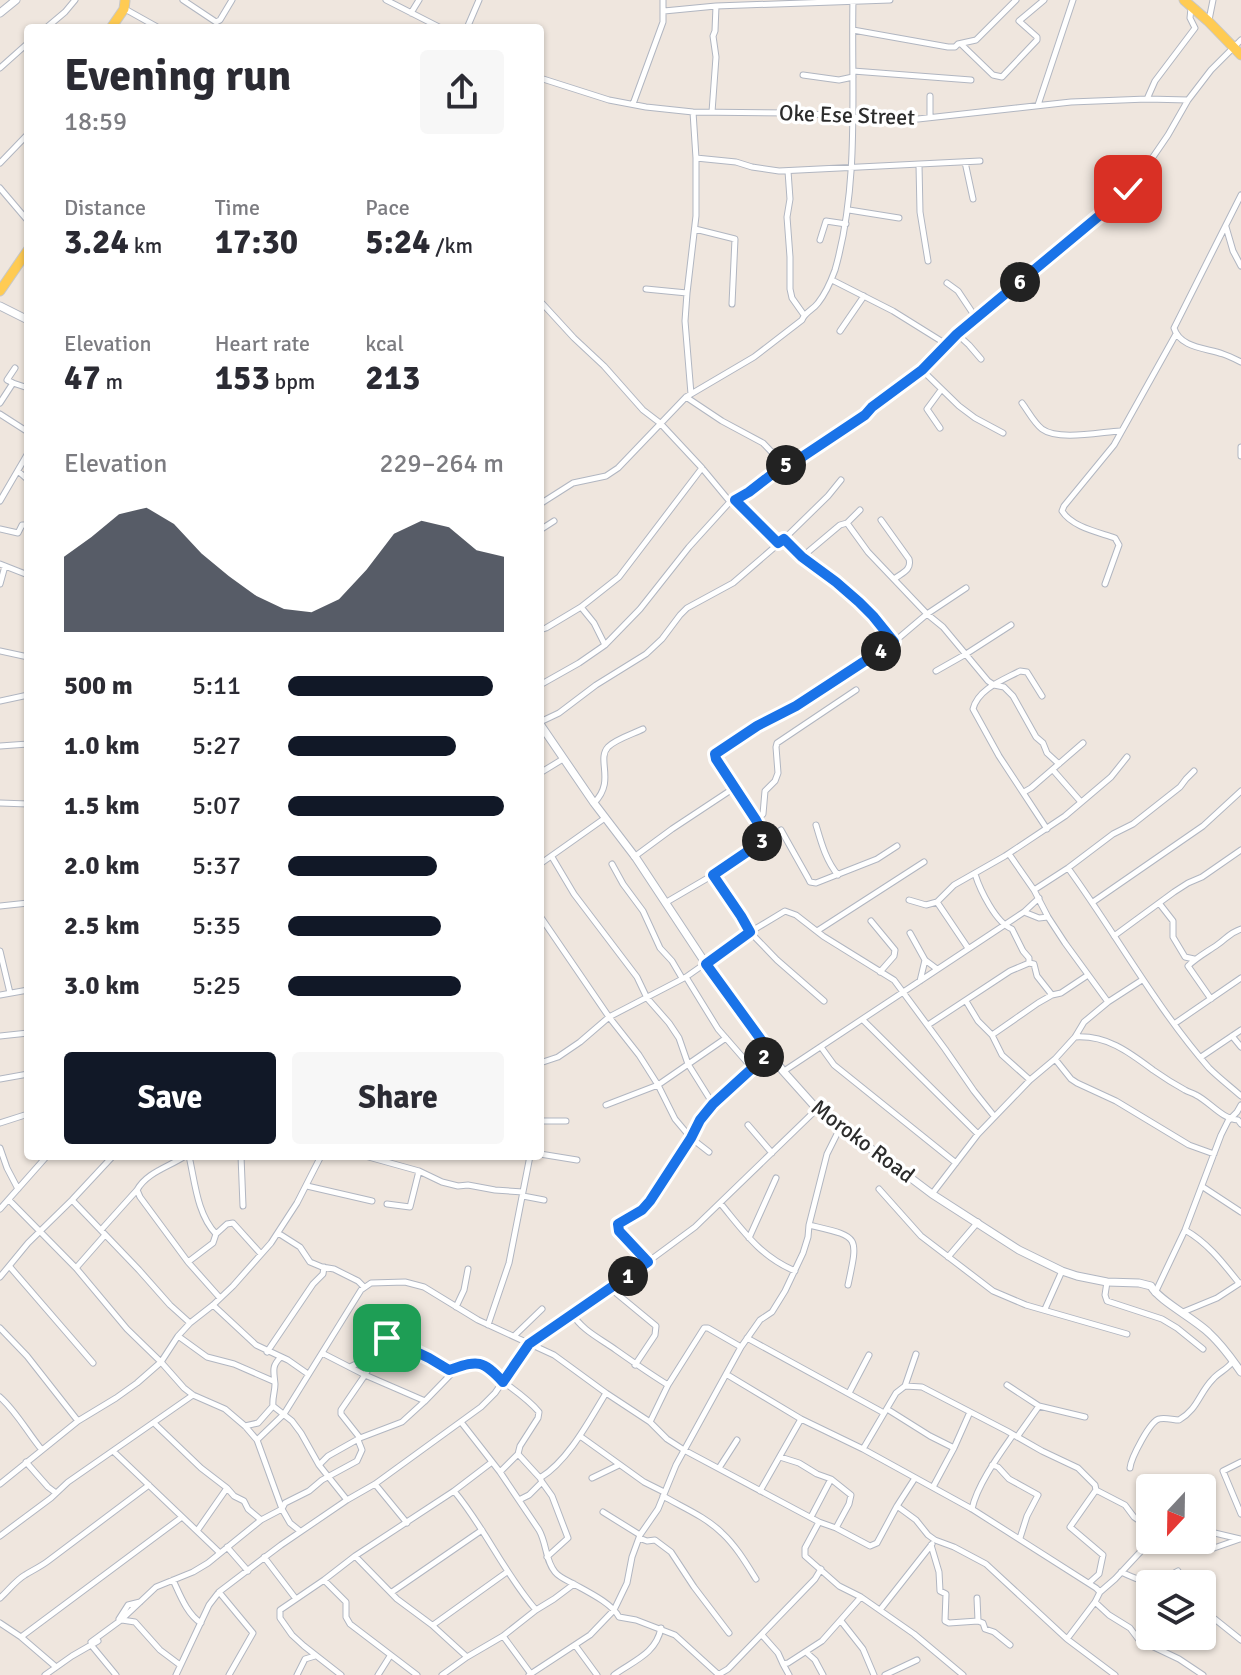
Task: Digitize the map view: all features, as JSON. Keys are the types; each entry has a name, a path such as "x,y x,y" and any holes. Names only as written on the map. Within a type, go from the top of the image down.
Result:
{"main road":[{"path":"114,24 129,3"},
{"path":"1188,3 1241,55"},
{"path":"0,291 24,259"}],"street":[{"path":"0,13 16,0"},
{"path":"51,24 75,0"},
{"path":"183,0 216,22 232,0"},
{"path":"386,0 433,24"},
{"path":"411,13 419,0"},
{"path":"469,24 479,0"},
{"path":"633,104 663,22 663,0"},
{"path":"664,11 789,2 890,0"},
{"path":"853,30 948,47 976,40 1016,0"},
{"path":"962,44 993,75 1002,77 1037,40 1019,21 1044,0"},
{"path":"1038,105 1073,0"},
{"path":"1208,21 1213,0"},
{"path":"544,501 573,483 606,476 689,396 754,357 802,320 821,300 832,280 849,210 853,1"},
{"path":"129,3 154,24"},
{"path":"1147,99 1155,81 1195,28 1188,3"},
{"path":"712,112 716,6"},
{"path":"544,683 605,645 640,609 725,507 784,465 802,457 865,415 922,370 957,334 1111,206 1154,157 1188,100 1211,70 1241,40"},
{"path":"0,68 24,47"},
{"path":"803,75 839,80 853,74 971,80"},
{"name":"Oke Ese Street","path":"544,80 609,100 693,112 794,113 909,120 1038,105 1188,100"},
{"path":"930,96 930,117"},
{"path":"693,112 695,229 685,321 689,396 722,421 763,443 784,465"},
{"path":"0,163 24,138"},
{"path":"696,158 788,171 980,161"},
{"path":"965,162 973,199"},
{"path":"919,165 920,212 928,261"},
{"path":"788,171 790,289 792,298 804,315"},
{"path":"0,188 24,216"},
{"path":"1241,195 1174,328 1180,339 1241,362"},
{"path":"849,210 899,218"},
{"path":"820,240 826,221 846,224"},
{"path":"1226,226 1241,266"},
{"path":"695,229 735,239 732,304"},
{"path":"832,280 893,311 946,344"},
{"path":"947,283 958,291 976,318"},
{"path":"646,289 687,293"},
{"path":"840,331 864,296"},
{"path":"544,305 643,410 660,423 733,501 778,543"},
{"path":"0,306 24,318"},
{"path":"957,334 981,359"},
{"path":"1105,584 1118,541 1078,525 1064,516 1062,511 1114,445 1176,334"},
{"path":"15,368 7,380 24,387"},
{"path":"922,370 975,418 1003,433"},
{"path":"0,403 13,383"},
{"path":"940,428 927,409 941,390"},
{"path":"1022,403 1042,429 1054,433 1071,435 1121,431"},
{"path":"0,414 24,429"},
{"path":"1241,447 1241,456"},
{"path":"0,501 24,460"},
{"path":"544,629 581,607 619,577 702,468"},
{"path":"18,471 24,476"},
{"path":"544,721 646,654 687,608 733,583 784,539 841,480"},
{"path":"802,557 860,510"},
{"path":"881,520 911,564 908,570 894,579"},
{"path":"544,527 554,521"},
{"path":"847,523 868,552 943,627 988,681 1004,687 1013,696 1036,737 1059,764"},
{"path":"0,529 18,533 24,525"},
{"path":"784,539 859,602 894,642"},
{"path":"0,584 3,565 24,573"},
{"path":"766,839 715,754 894,642 927,614 966,588"},
{"path":"581,607 594,623 605,645"},
{"path":"936,671 1011,625"},
{"path":"0,651 24,656"},
{"path":"1042,696 1027,672 1022,670 978,696 973,709 999,756 1047,829"},
{"path":"756,820 763,814 765,791 778,773 777,743 856,690"},
{"path":"0,701 24,696"},
{"name":"Moroko Road","path":"544,729 706,964 783,1071 817,1109 932,1194 1019,1250 1062,1271 1107,1282 1151,1286 1155,1293 1211,1334 1241,1372"},
{"path":"594,803 606,784 605,749 643,729"},
{"path":"1024,792 1083,743"},
{"path":"0,746 24,744"},
{"path":"909,900 926,905 937,902 954,885 1047,829 1111,777 1127,757"},
{"path":"544,771 563,759"},
{"path":"1053,770 1081,802"},
{"path":"1034,890 1113,834 1133,824 1180,787 1194,771"},
{"path":"634,857 734,788"},
{"path":"1093,902 1203,826 1238,793 1241,802"},
{"path":"0,803 24,804"},
{"path":"544,862 605,818"},
{"path":"816,825 823,848 838,875"},
{"path":"665,903 781,830 810,882 822,882 877,859 897,846"},
{"path":"1114,936 1241,850"},
{"path":"1008,854 1108,1002"},
{"path":"552,857 574,894 679,1038 688,1064 713,1104"},
{"path":"817,931 924,862"},
{"path":"612,864 643,911 660,948 752,1068"},
{"path":"1068,868 1174,1024 1209,1068 1241,1096"},
{"path":"975,874 1003,925 1012,929 1029,963"},
{"path":"713,875 750,932 824,1001"},
{"path":"783,1071 1024,912 1039,898"},
{"path":"937,902 968,948"},
{"path":"0,906 24,903"},
{"path":"1159,903 1173,921 1173,937 1179,948 1185,957 1195,959"},
{"path":"544,1062 558,1057 609,1017 706,964 785,911 796,915 894,980 994,1116"},
{"path":"1024,912 1039,918 1048,917"},
{"path":"871,921 895,950 894,956 880,972"},
{"path":"544,922 639,1055 675,1119 691,1138 709,1152"},
{"path":"1211,999 1188,966 1228,934 1241,929"},
{"path":"910,933 925,960 937,969"},
{"path":"0,951 10,993"},
{"path":"920,981 925,960"},
{"path":"928,1025 1010,971 1029,963 1034,964 1037,976 1052,995"},
{"path":"992,1035 1038,1003 1061,993 1088,975"},
{"path":"1174,1024 1241,978"},
{"path":"932,1194 978,1134 1030,1080 1055,1059 1084,1022 1142,980"},
{"path":"0,995 24,991"},
{"path":"966,1001 978,1021 992,1035 1002,1055 1030,1080"},
{"path":"863,1020 978,1134"},
{"path":"1201,1057 1241,1030"},
{"path":"0,1036 24,1033"},
{"path":"1232,1036 1241,1047"},
{"path":"1075,1037 1105,1040 1241,1124"},
{"path":"606,1105 658,1085 726,1038"},
{"path":"821,1047 834,1065 956,1163"},
{"path":"648,1262 619,1231 618,1224 642,1210 650,1201 700,1120 713,1104 770,1052"},
{"path":"1055,1059 1077,1083 1116,1101 1189,1145 1214,1154"},
{"path":"0,1079 24,1075"},
{"path":"1155,1293 1203,1187 1221,1135 1241,1105"},
{"path":"176,1675 209,1605 219,1592 300,1531 375,1484 481,1407 529,1344 695,1227 817,1109"},
{"path":"0,1123 24,1115"},
{"path":"544,1121 566,1121"},
{"path":"748,1125 772,1153"},
{"path":"503,1636 530,1674 590,1635 614,1610 627,1583 640,1536 653,1518 684,1450 741,1347 769,1314 795,1271 808,1237 827,1154 840,1128"},
{"path":"0,1148 18,1189"},
{"path":"544,1155 577,1160"},
{"path":"0,1209 43,1160"},
{"path":"0,1277 17,1255 109,1160"},
{"path":"76,1268 141,1182 178,1160"},
{"path":"188,1160 203,1212 216,1234"},
{"path":"241,1160 243,1206"},
{"path":"0,1484 78,1421 116,1398 161,1362 178,1336 245,1274 278,1233 319,1160"},
{"path":"379,1160 458,1186 468,1185 544,1200"},
{"path":"488,1325 509,1263 529,1160"},
{"path":"387,1204 410,1207 419,1171"},
{"path":"749,1238 776,1178"},
{"path":"307,1186 372,1201"},
{"path":"1203,1187 1241,1212"},
{"path":"879,1189 921,1236 993,1291 1014,1301 1127,1334"},
{"path":"137,1190 188,1262 220,1298"},
{"path":"130,1198 140,1197"},
{"path":"9,1200 76,1268 127,1329 193,1395 225,1409 245,1426 257,1440 282,1509 290,1523 300,1531"},
{"path":"72,1200 190,1323"},
{"path":"721,1204 771,1259 795,1271"},
{"path":"948,1257 978,1222"},
{"path":"188,1262 213,1243 216,1234 227,1224 233,1223 261,1254"},
{"path":"809,1225 842,1233 854,1243 854,1261 848,1285"},
{"path":"1183,1312 1217,1298 1240,1282 1212,1250 1185,1230"},
{"path":"278,1233 300,1247 310,1262 334,1269 364,1287"},
{"path":"267,1352 323,1274 324,1266"},
{"path":"10,1267 93,1363"},
{"path":"456,1307 464,1290 468,1269"},
{"path":"1045,1309 1062,1271"},
{"path":"1107,1282 1107,1301 1162,1319 1203,1349"},
{"path":"257,1440 284,1414 364,1287 371,1283 415,1284 488,1325 554,1355 650,1422 684,1450 819,1522 873,1546 913,1476"},
{"path":"610,1288 656,1326 655,1335 635,1365"},
{"path":"213,1305 256,1345 308,1374"},
{"path":"514,1336 542,1309"},
{"path":"572,1313 582,1326 668,1385"},
{"path":"119,1622 156,1587 193,1572 261,1520 282,1509 285,1503 353,1465 360,1458 362,1450 359,1439 341,1412 395,1320"},
{"path":"0,1328 27,1356 78,1421"},
{"path":"650,1422 668,1385 704,1328 741,1347"},
{"path":"178,1336 207,1357 234,1364 273,1381"},
{"path":"387,1338 446,1369 479,1363 518,1391 539,1412 518,1454 500,1472"},
{"path":"747,1338 954,1448"},
{"path":"322,1353 425,1401"},
{"path":"863,1449 896,1393 905,1386 916,1354"},
{"path":"849,1393 869,1355"},
{"path":"281,1357 273,1366 276,1388 273,1406 301,1433 319,1465 347,1500"},
{"path":"1130,1468 1133,1454 1154,1421 1163,1418 1179,1420 1190,1413 1213,1378 1233,1361"},
{"path":"350,1367 372,1363"},
{"path":"319,1465 328,1456 359,1439 402,1422 458,1366"},
{"path":"726,1374 801,1419 972,1509 1100,1592"},
{"path":"1007,1385 1039,1406 1085,1417"},
{"path":"905,1386 922,1387 1078,1468 1096,1490 1125,1505 1136,1518"},
{"path":"519,1500 529,1495 580,1436 606,1393"},
{"path":"0,1536 68,1482 193,1395"},
{"path":"0,1397 18,1415 42,1450"},
{"path":"245,1426 258,1423 273,1406"},
{"path":"972,1509 992,1465 1039,1406"},
{"path":"933,1487 970,1412"},
{"path":"760,1491 801,1419"},
{"path":"461,1422 500,1472 544,1538 547,1558 557,1575 617,1612 619,1617 675,1635 718,1675 762,1635 821,1569"},
{"path":"154,1423 201,1468 244,1501 261,1520"},
{"path":"580,1436 721,1531 756,1579"},
{"path":"719,1468 737,1440"},
{"path":"113,1451 220,1553"},
{"path":"518,1454 552,1496 568,1538 547,1558"},
{"path":"780,1457 831,1479 851,1496 836,1528"},
{"path":"26,1462 56,1493"},
{"path":"341,1675 292,1635 280,1618 282,1609 492,1462"},
{"path":"1241,1462 1223,1471 1241,1514"},
{"path":"592,1478 619,1465"},
{"path":"992,1465 1009,1479 1038,1495 1020,1538"},
{"path":"811,1517 831,1479"},
{"path":"375,1484 407,1523"},
{"path":"0,1598 22,1576 48,1561 149,1485"},
{"path":"48,1487 51,1498"},
{"path":"197,1531 227,1488"},
{"path":"1089,1583 1099,1574 1103,1555 1070,1527 1096,1490"},
{"path":"454,1491 536,1610"},
{"path":"897,1506 916,1520 933,1543 940,1591 946,1594 945,1621 978,1621 1010,1645"},
{"path":"603,1512 647,1541 655,1540 671,1552 729,1633"},
{"path":"21,1637 182,1517"},
{"path":"819,1522 803,1552 805,1556 839,1586 861,1597 914,1634 963,1675"},
{"path":"392,1592 482,1530"},
{"path":"1216,1533 1240,1539"},
{"path":"1216,1547 1240,1539"},
{"path":"880,1610 933,1543"},
{"path":"933,1543 962,1551 986,1564 1067,1639 1115,1675"},
{"path":"227,1547 248,1571"},
{"path":"1067,1639 1100,1592 1138,1554"},
{"path":"355,1556 397,1599 467,1657"},
{"path":"264,1557 296,1599"},
{"path":"432,1625 507,1572"},
{"path":"1121,1572 1136,1578"},
{"path":"173,1580 184,1603 196,1621 201,1623"},
{"path":"324,1580 346,1602 346,1617 350,1624 417,1675"},
{"path":"442,1675 503,1636 574,1584"},
{"path":"219,1592 253,1633 229,1675"},
{"path":"783,1664 822,1641 861,1597"},
{"path":"977,1598 978,1621"},
{"path":"1095,1602 1130,1628 1139,1640 1179,1659 1203,1675"},
{"path":"49,1674 92,1644 120,1619 119,1622 135,1622 160,1650 180,1665"},
{"path":"1216,1620 1241,1640"},
{"path":"841,1621 863,1649 874,1675"},
{"path":"0,1623 56,1667"},
{"path":"614,1675 650,1650 657,1642 661,1628"},
{"path":"762,1635 778,1653 789,1675"},
{"path":"92,1644 116,1675"},
{"path":"575,1645 597,1675"},
{"path":"806,1652 815,1660 823,1675"},
{"path":"297,1675 305,1659 316,1656"},
{"path":"378,1675 390,1656"},
{"path":"885,1675 917,1660"},
{"path":"728,1669 733,1675"}],"route":[{"path":"387,1338 449,1370 474,1362 484,1365 503,1382 529,1344 648,1262 619,1231 618,1224 642,1210 650,1201 700,1120 713,1104 770,1052 706,964 750,932 713,875 766,839 715,754 894,642 859,602 784,539 778,543 735,500 784,465 802,457 865,415 905,384 957,334 1128,189"}]}
